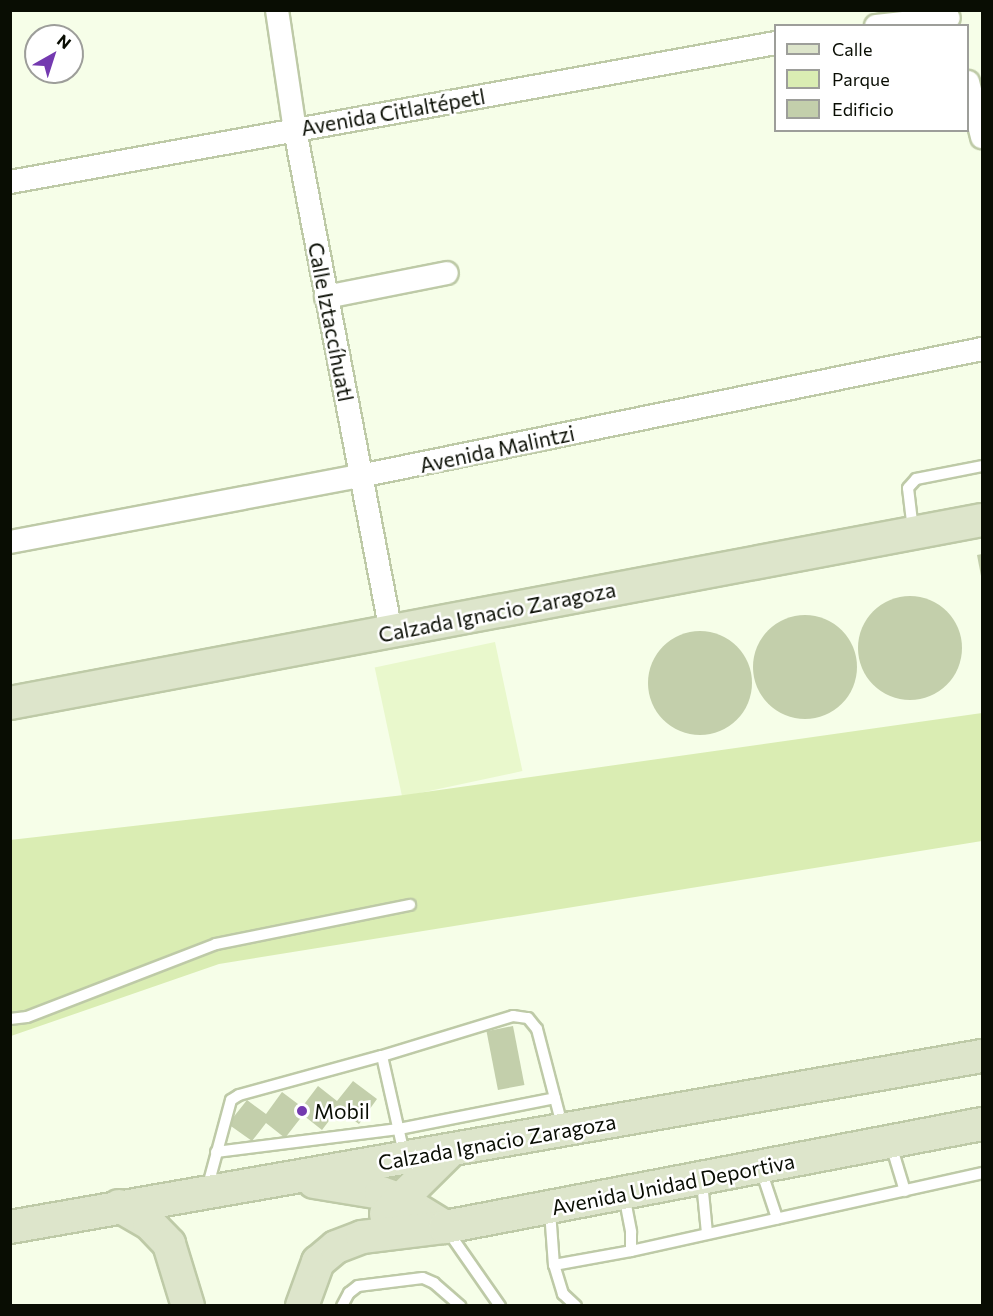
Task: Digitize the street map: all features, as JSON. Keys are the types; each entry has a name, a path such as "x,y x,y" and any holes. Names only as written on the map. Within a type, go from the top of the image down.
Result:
{"main road":[{"name":"Calzada Ignacio Zaragoza","path":"10,703 982,520"},
{"name":"Calzada Ignacio Zaragoza","path":"410,1171 451,1150 982,1056"},
{"name":"Avenida Unidad Deportiva","path":"302,1305 318,1262 336,1247 362,1237 440,1218 549,1207 982,1124"},
{"path":"10,1227 274,1179 381,1192 410,1171 440,1218"},
{"name":"Avenida Unidad Deportiva","path":"362,1237 410,1171"},
{"path":"120,1206 149,1223 169,1244 188,1305"}],"street":[{"name":"Calle Iztaccíhuatl","path":"277,10 295,130 391,632"},
{"path":"894,24 950,18"},
{"name":"Avenida Citlaltépetl","path":"10,182 774,43"},
{"path":"969,85 981,123"},
{"path":"326,297 447,273"},
{"name":"Avenida Malintzi","path":"10,542 360,476 982,349"}],"lane":[{"path":"914,533 908,488 916,479 982,466"},
{"path":"10,1019 27,1017 216,944 410,905"},
{"path":"206,1191 231,1100 239,1095 382,1056 513,1016 528,1018 537,1029 564,1131"},
{"path":"382,1056 410,1171"},
{"path":"216,1152 410,1171 555,1098"},
{"path":"890,1142 905,1191"},
{"path":"760,1167 777,1218"},
{"path":"554,1264 631,1251 982,1173"},
{"path":"701,1178 707,1233"},
{"path":"624,1193 631,1232 631,1251"},
{"path":"549,1207 554,1264 563,1294 576,1305"},
{"path":"440,1218 500,1305"},
{"path":"342,1305 349,1293 358,1287 423,1278 434,1283 460,1305"}],"shaded area":[{"path":"495,642 522,771 402,797 375,668"}],"green space":[{"path":"982,713 982,841 219,964 11,1036 10,840 404,795"}],"building":[{"path":"982,554 982,576 981,576 977,555"},
{"path":"910,596 930,600 947,611 958,628 962,648 958,668 947,685 930,696 910,700 890,696 873,685 862,668 858,648 862,628 873,611 890,600"},
{"path":"805,615 825,619 842,630 853,647 857,667 853,687 842,704 825,715 805,719 785,715 768,704 757,687 753,667 757,647 768,630 785,619"},
{"path":"700,631 720,635 737,646 748,663 752,683 748,703 737,720 720,731 700,735 680,731 663,720 652,703 648,683 652,663 663,646 680,635"},
{"path":"513,1026 524,1085 498,1090 486,1031"},
{"name":"Mobil","path":"353,1081 377,1099 359,1124 338,1109 322,1130 303,1115 285,1138 266,1123 252,1141 228,1124 247,1100 266,1114 282,1092 302,1107 318,1086 337,1101"}],"place":[{"name":"Mobil","path":"302,1111"}]}
